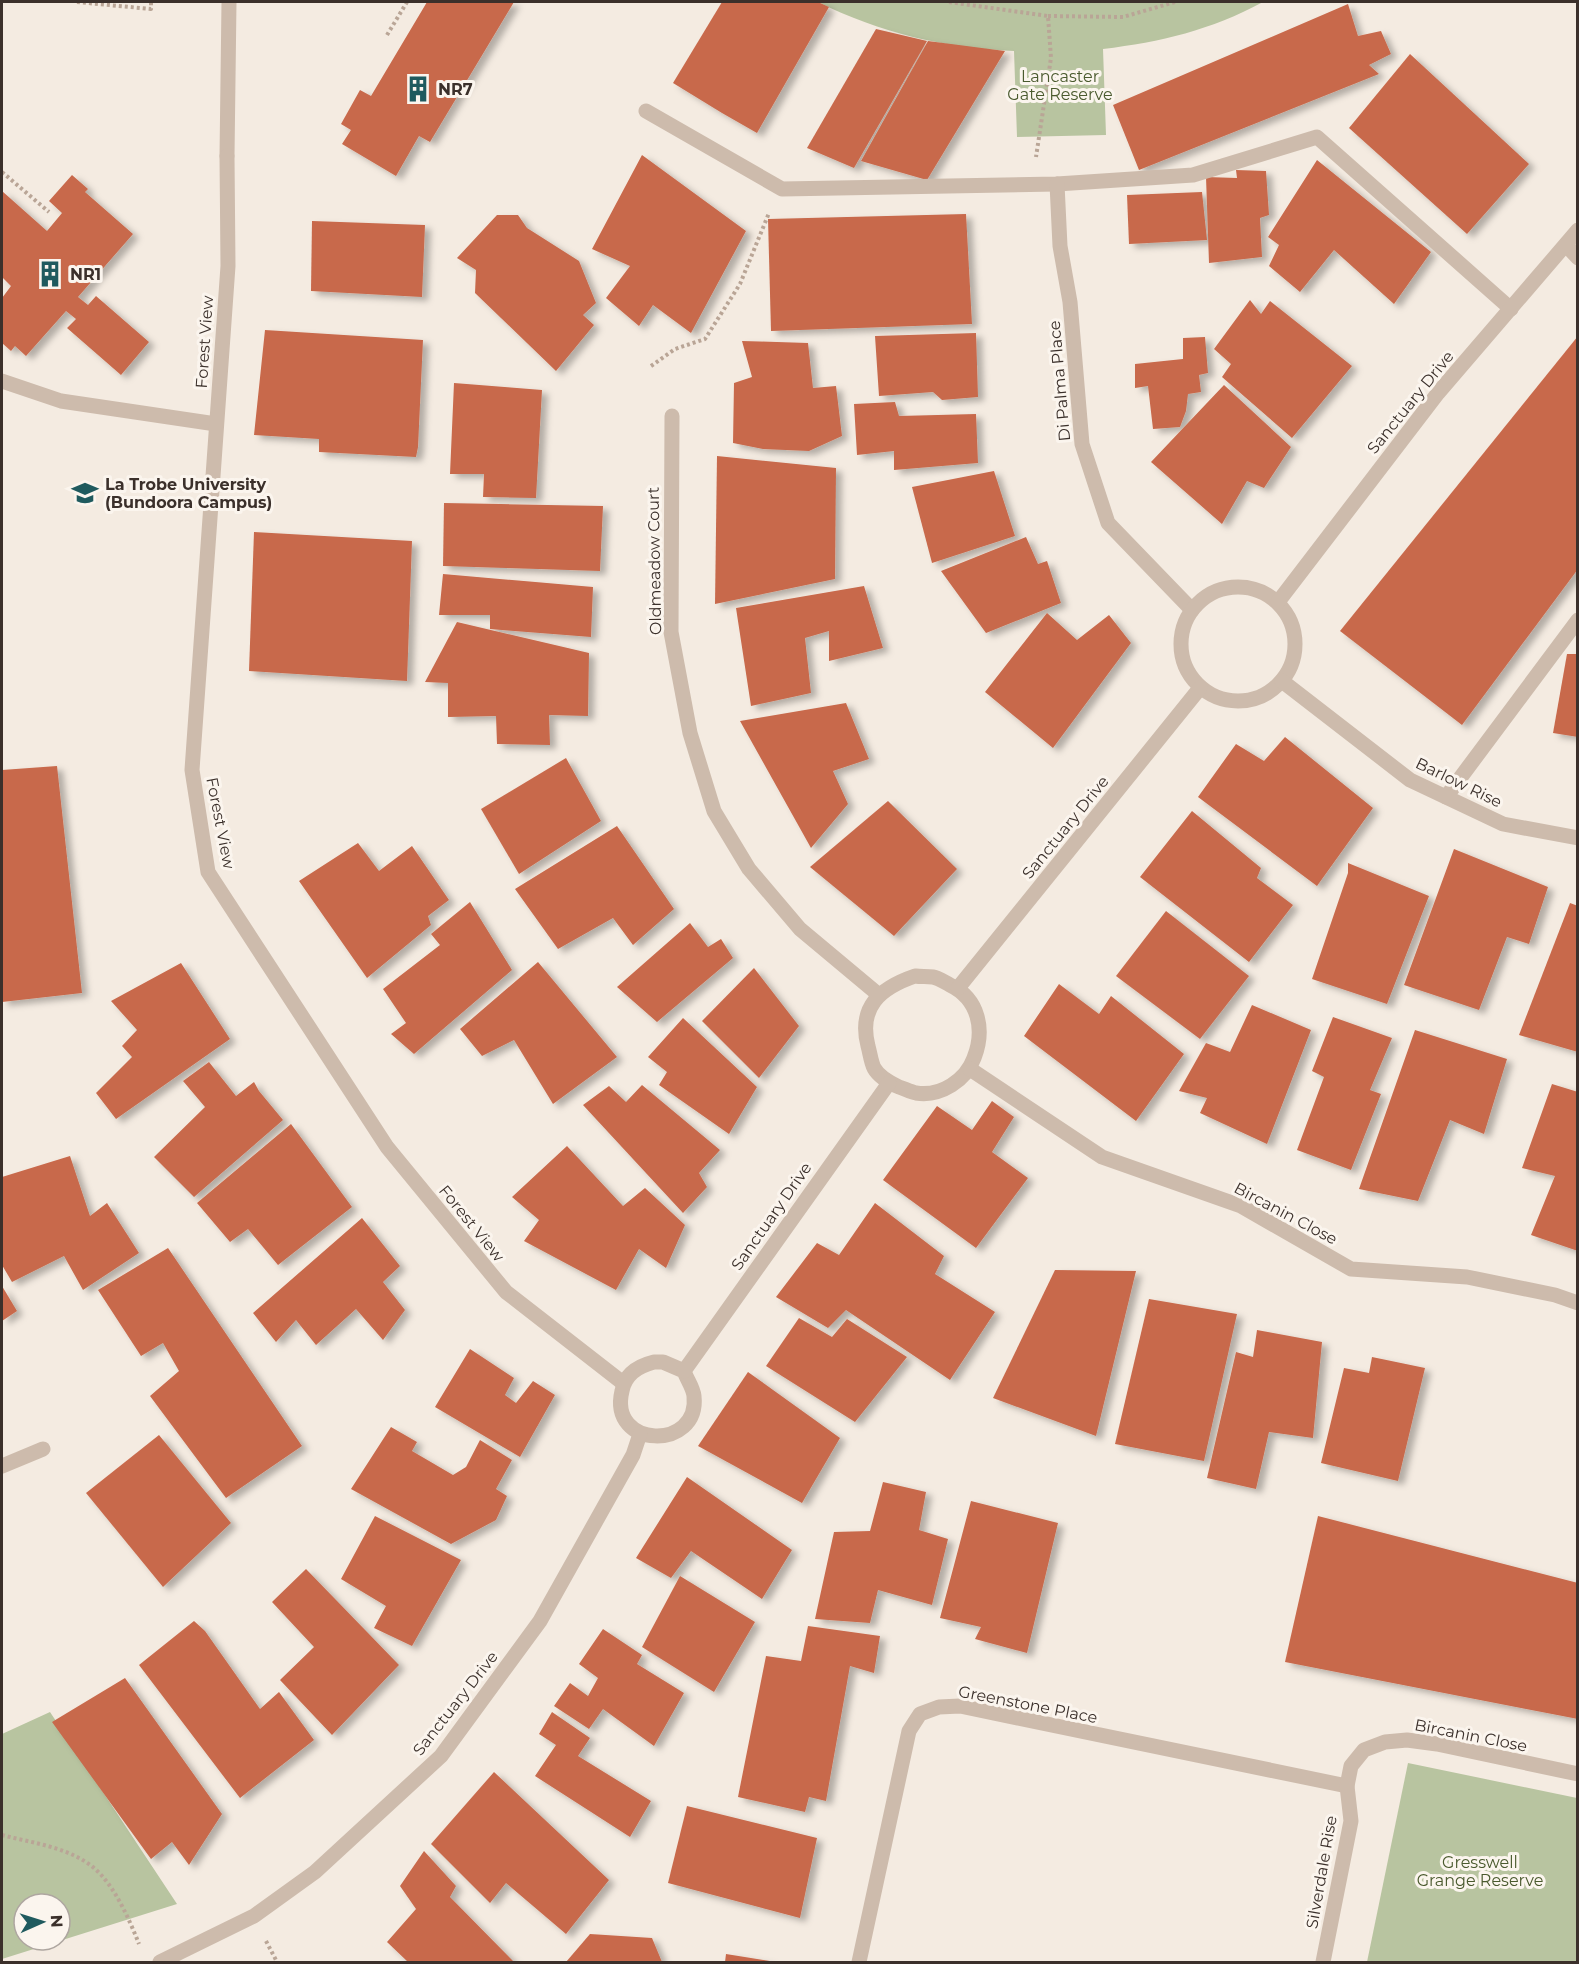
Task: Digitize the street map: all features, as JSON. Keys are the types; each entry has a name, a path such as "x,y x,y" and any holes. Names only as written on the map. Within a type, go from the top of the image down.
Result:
{"street":[{"name":"Forest View","path":"229,2 228,266 192,770 208,872 387,1147 506,1292 623,1383"},
{"path":"646,111 782,189 1057,184 1193,175 1317,136 1511,309"},
{"name":"Di Palma Place","path":"1057,184 1060,246 1070,302 1082,444 1108,523 1191,610"},
{"name":"Sanctuary Drive","path":"1278,602 1438,393 1578,230"},
{"path":"1566,245 1578,258"},
{"path":"2,381 61,401 216,424"},
{"name":"Oldmeadow Court","path":"672,416 671,632 690,733 714,812 749,869 800,928 879,995"},
{"path":"1244,587 1264,593 1278,602 1289,618 1295,638 1294,658 1282,681 1267,694 1249,702 1229,702 1210,695 1200,688 1188,673 1181,654 1181,634 1191,610 1206,596 1224,588 1244,587"},
{"path":"1446,797 1578,620"},
{"name":"Barlow Rise","path":"1282,681 1410,780 1503,824 1578,838"},
{"name":"Sanctuary Drive","path":"958,988 1200,688"},
{"path":"915,976 935,978 958,988 972,1004 980,1023 980,1043 970,1069 956,1083 937,1092 917,1093 889,1083 874,1068 864,1030 869,1010 879,995 895,983 915,976"},
{"name":"Bircanin Close","path":"970,1069 1102,1157 1241,1206 1351,1269 1467,1277 1556,1295 1578,1303"},
{"name":"Sanctuary Drive","path":"684,1371 889,1083"},
{"path":"663,1362 684,1371 692,1386 693,1410 687,1422 678,1431 666,1436 653,1437 640,1434 630,1426 622,1413 619,1400 623,1383 631,1373 642,1366 663,1362"},
{"name":"Sanctuary Drive","path":"160,1962 254,1916 315,1872 441,1756 540,1621 633,1455 640,1434"},
{"path":"2,1466 43,1449"},
{"name":"Greenstone Place","path":"859,1962 909,1731 920,1714 939,1707 960,1706 1347,1786"},
{"name":"Bircanin Close","path":"1347,1786 1351,1766 1364,1750 1385,1742 1407,1740 1578,1774"},
{"name":"Silverdale Rise","path":"1323,1962 1352,1821 1347,1786"}],"path":[{"path":"77,2 151,9 151,2"},
{"path":"387,35 407,2"},
{"path":"949,2 1048,16 1123,17 1175,2"},
{"path":"1031,184 1052,58 1048,16"},
{"path":"2,172 49,212"},
{"path":"651,366 675,349 705,339 740,284 764,223 782,189"},
{"path":"2,1835 63,1851 94,1868 109,1885 132,1925 143,1953"}],"green space":[{"name":"Lancaster Gate Reserve","path":"818,2 1263,2 1224,20 1185,33 1145,43 1103,49 1106,135 1017,137 1014,51 962,46 913,37 865,22"},
{"path":"50,1712 177,1904 72,1937 72,1892 12,1892 12,1952 24,1952 2,1959 2,1734"},
{"name":"Gresswell Grange Reserve","path":"1408,1763 1577,1798 1577,1962 1367,1962"}],"building":[{"name":"NR7","path":"427,2 514,2 430,142 419,136 396,176 342,144 351,130 341,124 360,90 371,96"},
{"path":"722,2 818,2 829,7 757,133 673,83"},
{"path":"1348,4 1358,36 1381,31 1391,54 1369,65 1379,74 1139,170 1113,105"},
{"path":"876,29 927,41 854,168 807,148"},
{"path":"928,41 1005,51 927,180 861,161"},
{"path":"1410,54 1529,164 1467,234 1349,128"},
{"path":"642,155 746,231 691,333 653,305 639,326 606,298 630,266 592,249"},
{"path":"1317,160 1431,252 1394,304 1334,250 1300,292 1269,266 1279,245 1268,237"},
{"path":"1236,170 1266,171 1269,215 1260,218 1262,257 1209,263 1206,177 1237,178"},
{"name":"NR1","path":"72,175 88,189 85,192 133,234 78,297 88,305 96,296 149,342 121,375 67,328 76,319 66,311 26,356 15,346 11,351 2,343 2,298 11,286 2,277 2,191 47,231 62,213 49,201"},
{"path":"1202,192 1207,240 1129,244 1127,195"},
{"path":"966,214 972,324 771,331 768,219"},
{"path":"497,215 518,215 527,228 579,261 596,303 583,315 594,325 556,371 475,293 476,270 457,258"},
{"path":"312,221 425,225 422,297 311,291"},
{"path":"1250,300 1261,314 1270,301 1352,366 1292,438 1222,377 1231,364 1214,349"},
{"path":"265,330 423,340 416,457 319,452 319,439 254,435"},
{"path":"976,333 978,397 942,400 933,392 879,396 875,336"},
{"path":"1578,336 1578,569 1462,725 1340,631"},
{"path":"1205,337 1208,373 1199,375 1201,392 1188,394 1186,411 1180,427 1153,429 1148,386 1135,388 1135,364 1183,359 1183,338"},
{"path":"742,341 808,343 813,388 836,386 842,436 809,451 763,449 733,443 734,383 752,377"},
{"path":"454,383 542,390 536,498 483,497 484,474 450,474"},
{"path":"1224,385 1291,447 1264,488 1247,481 1222,524 1151,462"},
{"path":"895,402 899,416 976,414 978,463 894,470 894,451 857,455 854,404"},
{"path":"717,456 836,468 835,579 715,604"},
{"path":"994,471 1015,536 932,563 912,487"},
{"path":"444,503 603,506 600,571 443,566"},
{"path":"254,532 412,541 407,681 249,671"},
{"path":"1026,537 1038,564 1047,561 1061,603 986,633 941,571"},
{"path":"443,574 593,587 591,637 490,629 490,615 439,615"},
{"path":"864,586 883,648 829,661 829,631 805,638 811,693 751,706 736,608"},
{"path":"1047,613 1077,640 1109,615 1131,643 1053,748 985,692"},
{"path":"457,622 589,653 588,716 549,715 550,745 497,744 496,716 448,717 448,683 425,682"},
{"path":"1567,654 1578,654 1578,737 1553,733"},
{"path":"846,703 869,759 833,771 848,804 811,848 740,721"},
{"path":"1285,737 1373,808 1317,886 1198,797 1236,744 1264,761"},
{"path":"566,758 601,821 519,874 481,809"},
{"path":"57,766 82,993 2,1002 2,770"},
{"path":"888,801 957,869 894,936 810,867"},
{"path":"1192,811 1261,868 1257,878 1293,905 1249,962 1140,877"},
{"path":"617,826 674,909 633,945 613,918 558,949 515,889"},
{"path":"358,843 379,871 412,846 449,900 428,916 431,925 367,978 299,881"},
{"path":"1454,849 1548,887 1529,944 1507,937 1479,1010 1404,985"},
{"path":"1348,863 1429,896 1387,1004 1312,979 1348,873"},
{"path":"470,902 512,970 414,1054 391,1034 406,1023 383,989 440,945 431,934"},
{"path":"1570,903 1578,906 1578,1052 1519,1035"},
{"path":"1166,911 1249,976 1200,1039 1116,976"},
{"path":"690,923 708,947 721,939 733,958 657,1022 617,987"},
{"path":"538,962 617,1057 553,1104 514,1040 482,1056 460,1029"},
{"path":"181,963 230,1039 116,1119 96,1093 132,1057 122,1046 137,1030 111,1001"},
{"path":"754,968 799,1026 759,1078 702,1021"},
{"path":"1059,984 1099,1014 1111,996 1184,1054 1136,1121 1024,1036"},
{"path":"1252,1005 1311,1030 1267,1144 1200,1113 1207,1098 1179,1091 1206,1043 1230,1052"},
{"path":"1333,1017 1392,1038 1370,1090 1381,1094 1351,1170 1297,1150 1324,1077 1312,1071"},
{"path":"683,1018 757,1087 729,1134 659,1085 667,1072 648,1057"},
{"path":"1415,1030 1507,1059 1484,1134 1450,1120 1418,1201 1359,1189"},
{"path":"209,1062 236,1096 254,1082 283,1120 194,1197 154,1157 205,1107 183,1081"},
{"path":"1552,1084 1578,1092 1578,1251 1531,1235 1555,1176 1522,1168"},
{"path":"642,1085 720,1150 699,1173 707,1187 683,1213 583,1105 609,1086 626,1102"},
{"path":"992,1101 1014,1117 992,1152 1028,1178 976,1248 883,1180 937,1106 972,1130"},
{"path":"291,1124 352,1207 278,1265 248,1229 230,1242 197,1203"},
{"path":"567,1146 623,1206 645,1188 685,1225 666,1268 639,1249 616,1290 524,1241 539,1220 512,1197"},
{"path":"70,1156 90,1216 107,1203 139,1253 83,1290 64,1256 12,1282 2,1265 2,1177"},
{"path":"875,1203 944,1256 935,1274 995,1312 950,1380 846,1310 828,1328 776,1297 817,1243 839,1255"},
{"path":"362,1218 400,1266 383,1282 405,1310 383,1340 356,1309 316,1345 296,1320 276,1342 253,1313"},
{"path":"168,1248 302,1446 226,1498 150,1396 179,1371 163,1343 141,1356 98,1290"},
{"path":"1055,1270 1136,1271 1096,1436 993,1398"},
{"path":"2,1286 17,1311 2,1321"},
{"path":"1149,1299 1237,1314 1204,1461 1115,1444"},
{"path":"799,1318 832,1337 847,1319 907,1357 855,1422 766,1366"},
{"path":"1257,1330 1322,1342 1313,1438 1269,1432 1256,1489 1207,1478 1236,1352 1253,1357"},
{"path":"470,1349 514,1378 505,1395 516,1403 533,1381 555,1395 520,1457 435,1407"},
{"path":"1372,1357 1425,1368 1398,1481 1321,1463 1344,1368 1369,1373"},
{"path":"748,1372 840,1438 802,1503 698,1446"},
{"path":"391,1427 417,1442 412,1451 453,1475 466,1467 480,1440 512,1460 496,1489 507,1496 496,1520 451,1544 351,1489"},
{"path":"159,1435 231,1523 163,1587 86,1493"},
{"path":"687,1477 792,1550 762,1599 691,1551 671,1578 636,1558"},
{"path":"883,1482 926,1492 919,1530 948,1539 932,1605 878,1590 870,1623 815,1619 834,1532 870,1531"},
{"path":"971,1501 1058,1523 1027,1653 975,1639 981,1627 940,1618"},
{"path":"375,1516 461,1560 412,1646 374,1628 386,1606 341,1579"},
{"path":"1318,1516 1578,1583 1578,1719 1285,1662"},
{"path":"306,1569 399,1665 332,1735 280,1680 314,1647 272,1602"},
{"path":"680,1576 755,1622 714,1692 642,1647"},
{"path":"194,1621 205,1631 260,1709 279,1692 314,1740 240,1798 139,1665"},
{"path":"808,1626 880,1636 874,1673 850,1666 826,1801 809,1797 805,1812 738,1797 766,1656 801,1661"},
{"path":"603,1629 642,1655 637,1664 684,1693 654,1746 603,1709 589,1729 554,1706 570,1683 588,1696 598,1678 579,1664"},
{"path":"125,1678 222,1814 189,1865 172,1842 151,1859 52,1722"},
{"path":"552,1712 590,1738 578,1756 651,1801 630,1837 535,1776 556,1745 539,1734"},
{"path":"494,1772 609,1880 566,1934 506,1883 490,1903 431,1844"},
{"path":"687,1806 817,1838 800,1918 668,1883"},
{"path":"424,1851 456,1886 450,1897 514,1962 408,1962 387,1942 416,1909 400,1886"},
{"path":"590,1934 652,1938 662,1962 566,1962"},
{"path":"726,1954 770,1961 770,1962 725,1962"}],"place":[{"name":"NR7","path":"418,89"},
{"name":"NR1","path":"50,274"},
{"name":"La Trobe University (Bundoora Campus)","path":"85,493"}]}
